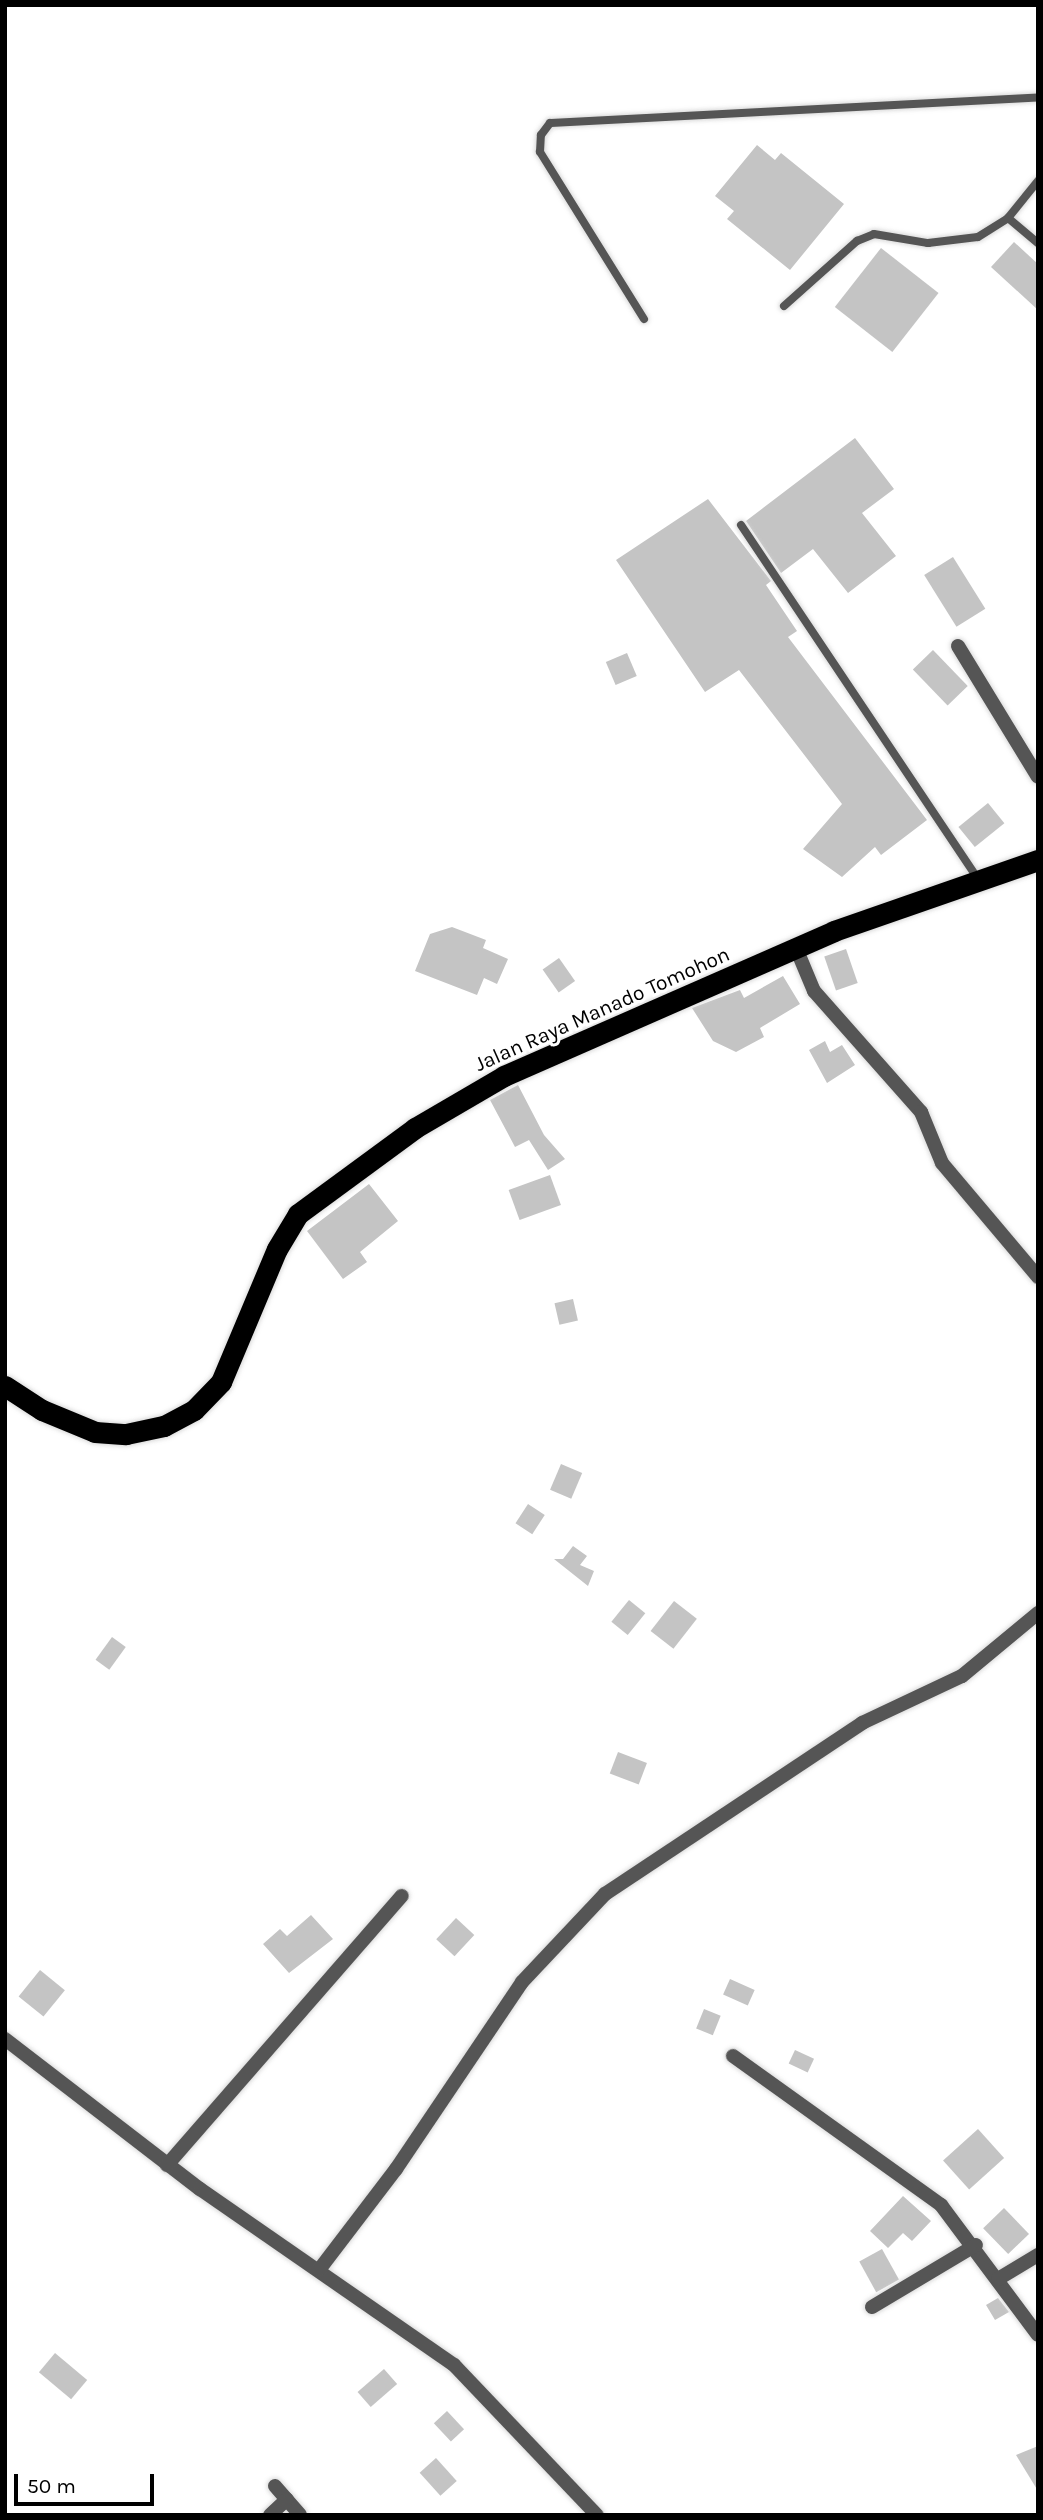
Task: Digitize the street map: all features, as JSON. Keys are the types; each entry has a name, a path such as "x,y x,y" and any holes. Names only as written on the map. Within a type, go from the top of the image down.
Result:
{"highway":[{"name":"Jalan Raya Manado Tomohon","path":"5,1386 42,1410 94,1432 126,1434 181,1417 221,1382 277,1249 314,1198 415,1128 503,1076 796,948 978,879 1038,860"}],"street":[{"path":"958,646 1038,777"},
{"path":"796,948 814,992 921,1112 942,1163 1038,1277"},
{"path":"319,2270 396,2169 522,1982 605,1894 757,1787 862,1723 962,1676 1038,1613"},
{"path":"167,2165 402,1896"},
{"path":"5,2039 167,2165 454,2365 597,2515"},
{"path":"733,2056 921,2189 976,2245 1038,2335"},
{"path":"872,2307 976,2245"},
{"path":"998,2279 1038,2255"},
{"path":"275,2486 300,2515"},
{"path":"270,2515 287,2499"}],"lane":[{"path":"644,319 540,152 541,135 550,123 1038,97"},
{"path":"784,306 866,237 953,242 978,237 1007,218 1038,181"},
{"path":"1007,218 1038,243"},
{"path":"741,526 978,879"}],"building":[{"path":"757,145 775,160 781,153 844,204 790,270 727,219 734,211 715,196"},
{"path":"1014,242 1038,264 1038,310 991,267"},
{"path":"881,248 939,293 892,352 835,307"},
{"path":"855,438 894,489 862,513 896,556 848,593 813,549 781,573 746,521"},
{"path":"708,499 771,581 766,585 797,631 788,637 927,820 881,855 875,847 842,877 803,849 842,804 739,670 705,692 616,560"},
{"path":"953,557 985,609 956,627 924,575"},
{"path":"933,650 968,686 948,705 913,669"},
{"path":"627,653 637,676 616,685 606,662"},
{"path":"988,803 1004,823 975,847 958,827"},
{"path":"452,927 486,940 483,948 508,959 497,984 484,978 477,995 415,971 430,934"},
{"path":"846,949 858,983 836,991 824,956"},
{"path":"559,958 575,981 559,992 543,969"},
{"path":"783,976 800,1004 760,1028 764,1037 736,1052 713,1041 692,1008 740,990 744,998"},
{"path":"825,1041 830,1052 842,1045 855,1065 827,1083 809,1050"},
{"path":"518,1085 544,1135 565,1159 548,1170 529,1140 515,1147 490,1100"},
{"path":"550,1175 561,1205 520,1220 509,1190"},
{"path":"369,1184 398,1221 360,1252 367,1262 343,1279 307,1231"},
{"path":"573,1299 578,1320 559,1325 554,1303"},
{"path":"561,1464 582,1473 571,1499 550,1490"},
{"path":"528,1504 545,1515 532,1534 515,1523"},
{"path":"573,1546 587,1556 580,1565 594,1571 588,1586 554,1559 563,1559"},
{"path":"629,1600 645,1613 628,1635 611,1622"},
{"path":"674,1601 697,1619 673,1649 651,1631"},
{"path":"112,1637 126,1647 109,1670 96,1660"},
{"path":"618,1752 647,1763 639,1785 610,1773"},
{"path":"311,1915 333,1939 289,1973 263,1944 280,1929 287,1936"},
{"path":"456,1918 474,1935 455,1956 436,1939"},
{"path":"40,1970 65,1990 43,2017 19,1996"},
{"path":"730,1979 755,1990 748,2006 723,1995"},
{"path":"704,2009 721,2016 713,2035 696,2028"},
{"path":"795,2050 814,2059 808,2072 789,2064"},
{"path":"978,2129 1004,2158 969,2189 943,2160"},
{"path":"903,2196 931,2221 912,2241 903,2233 888,2248 870,2231"},
{"path":"1004,2208 1029,2234 1008,2254 983,2228"},
{"path":"882,2249 899,2280 876,2292 859,2262"},
{"path":"998,2298 1009,2312 995,2320 986,2305"},
{"path":"55,2353 87,2380 71,2399 39,2372"},
{"path":"384,2369 397,2384 371,2407 358,2392"},
{"path":"447,2411 464,2429 451,2442 434,2423"},
{"path":"1038,2446 1038,2491 1016,2455"},
{"path":"436,2458 457,2481 440,2496 420,2473"}]}
